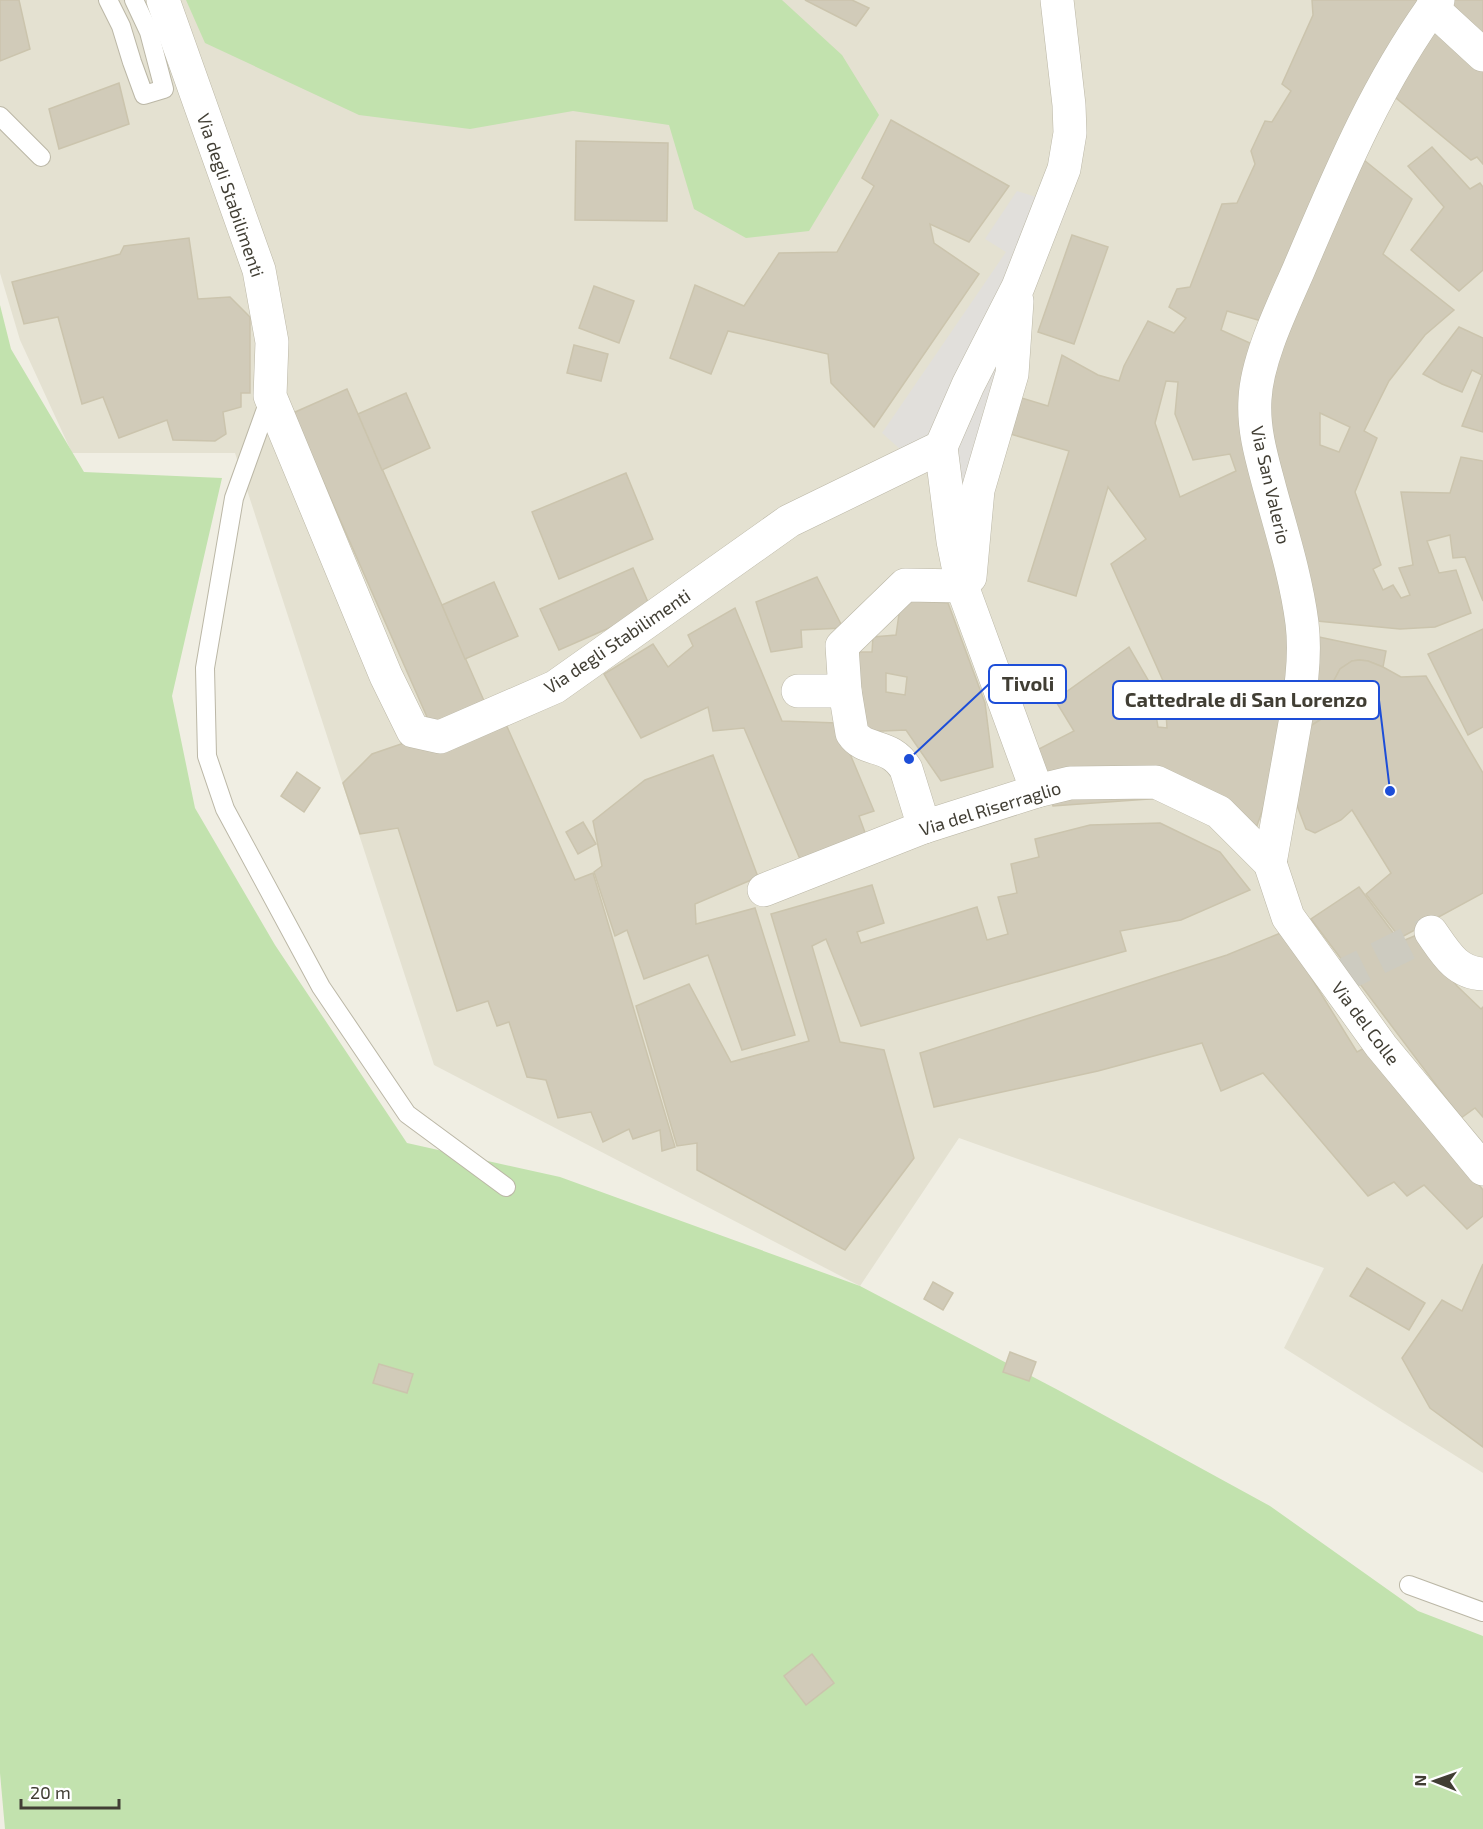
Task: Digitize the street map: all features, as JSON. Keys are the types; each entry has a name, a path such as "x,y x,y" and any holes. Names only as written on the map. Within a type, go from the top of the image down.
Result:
{"street":[{"name":"Via degli Stabilimenti","path":"163,0 259,270 272,342 270,396 386,676 413,730 440,737 555,687 789,521 941,447"},
{"path":"1036,791 965,594 952,541 941,447 968,384 1018,287 1060,182 1069,145 1069,105 1057,0"},
{"path":"1435,4 1483,55"},
{"name":"Via San Valerio","path":"1270,863 1299,700 1303,645 1297,590 1256,433 1257,379 1268,344 1294,281 1358,136 1381,89 1435,4"},
{"path":"965,594 978,490 1012,374 1018,287"},
{"path":"924,827 903,763 885,750 864,744 852,733 845,691 842,646 905,585 965,594"},
{"path":"798,691 845,691"},
{"name":"Via del Riserraglio","path":"764,890 924,827 1036,791 1070,783 1156,782 1219,812 1270,863"},
{"name":"Via del Colle","path":"1270,863 1288,917 1381,1046 1483,1169"},
{"path":"1431,932 1453,962 1464,970 1483,974"}],"lane":[{"path":"108,0 121,26 144,94 164,89 148,32 134,0"},
{"path":"0,116 41,158"},
{"name":"Via degli Stabilimenti","path":"270,396 234,498 205,668 207,756 225,809 321,987 407,1114 506,1187"},
{"path":"1409,1585 1483,1612"}],"shaded area":[{"path":"0,0 1483,0 1483,1473 1284,1348 1324,1268 959,1138 860,1286 434,1065 235,453 72,453 20,340 0,273"},
{"path":"1017,191 1068,207 1032,293 967,509 882,433 1006,252 985,239"}],"green space":[{"path":"186,0 782,0 842,55 879,115 809,231 746,238 694,209 669,125 573,111 470,129 359,115 205,43"},
{"path":"0,305 11,349 84,472 222,478 172,696 195,808 275,945 407,1143 560,1177 860,1286 1058,1390 1270,1506 1418,1611 1483,1636 1483,1829 5,1829 0,1773"}],"building":[{"path":"0,0 19,0 30,49 0,61"},
{"path":"805,0 852,0 869,8 856,26"},
{"path":"1312,0 1426,0 1265,322 1227,311 1221,330 1261,348 1298,650 1299,685 1274,682 1271,716 1295,720 1250,845 1163,798 1053,806 1031,753 1074,731 1055,700 1129,647 1151,685 1158,727 1167,728 1164,683 1111,564 1146,539 1108,487 1076,596 1028,581 1069,451 1007,433 1015,396 1048,406 1062,355 1098,375 1119,381 1124,366 1148,321 1174,333 1186,318 1169,307 1177,289 1190,287 1222,204 1237,203 1255,164 1251,151 1265,121 1272,122 1291,91 1282,84 1313,15","holes":["1166,381 1178,382 1175,414 1193,460 1230,454 1236,471 1180,497 1155,423"]},
{"path":"1452,0 1483,0 1483,42 1444,11"},
{"path":"1438,20 1483,66 1483,164 1477,157 1471,160 1390,93"},
{"path":"119,83 129,124 59,149 49,109"},
{"path":"891,120 1009,186 969,242 930,224 934,243 979,274 874,427 831,383 828,354 728,331 711,374 670,358 695,285 744,306 779,253 837,252 874,186 862,178"},
{"path":"576,141 668,143 667,221 575,220"},
{"path":"1432,147 1470,189 1480,183 1483,187 1483,270 1459,291 1411,250 1444,207 1408,166"},
{"path":"1364,160 1412,199 1383,254 1454,310 1425,335 1389,381 1364,431 1377,438 1355,492 1381,565 1373,569 1383,590 1393,585 1401,598 1410,595 1399,568 1413,565 1401,492 1450,493 1461,457 1483,461 1483,601 1465,557 1453,558 1450,535 1427,541 1439,573 1456,570 1471,613 1435,627 1400,629 1317,621 1262,389","holes":["1320,413 1350,427 1339,452 1320,445"]},
{"path":"1072,235 1108,247 1074,344 1038,332"},
{"path":"189,238 198,299 230,297 250,317 250,393 241,393 241,407 223,412 226,434 215,441 173,440 167,420 119,438 103,397 82,404 58,317 24,324 12,282 120,254 124,246"},
{"path":"594,286 634,301 619,343 579,328"},
{"path":"1459,327 1483,338 1483,432 1462,426 1482,375 1472,370 1462,392 1423,374"},
{"path":"574,345 608,354 601,381 567,373"},
{"path":"347,389 485,703 431,726 293,413"},
{"path":"406,393 430,448 382,470 358,414"},
{"path":"626,473 653,539 559,579 532,512"},
{"path":"633,568 648,602 625,621 559,650 540,609"},
{"path":"817,577 843,628 801,630 802,647 771,652 756,602"},
{"path":"494,582 518,636 465,659 442,605"},
{"path":"901,600 948,603 985,703 993,767 941,781 906,730 859,732 855,652 872,652 873,637 896,635","holes":["886,673 907,677 905,695 886,692"]},
{"path":"735,608 782,721 837,723 874,811 859,816 867,838 800,859 744,728 713,731 708,707 641,738 604,674 653,644 668,667 693,646 688,635"},
{"path":"1483,629 1483,727 1468,735 1428,654"},
{"path":"1319,637 1386,651 1383,667 1359,660 1352,661 1340,669 1330,688 1326,716 1306,729"},
{"path":"1359,660 1383,667 1401,677 1426,676 1483,773 1483,893 1400,938 1366,894 1391,873 1352,810 1341,820 1315,833 1306,829 1296,803 1306,729 1326,716 1330,688 1340,669 1352,661"},
{"path":"505,722 575,880 593,873 675,1147 662,1151 660,1130 633,1139 629,1129 603,1142 591,1112 558,1118 546,1080 527,1077 509,1022 497,1026 488,1001 457,1011 398,828 360,834 343,783 372,754 404,743"},
{"path":"713,755 758,877 695,904 696,924 755,908 795,1035 742,1050 708,955 644,979 627,930 615,936 594,872 602,866 593,821 645,780"},
{"path":"297,772 320,788 304,812 281,796"},
{"path":"583,822 596,844 578,854 566,832"},
{"path":"1160,823 1220,852 1250,890 1181,920 1120,931 1126,951 861,1026 826,939 812,946 840,1042 884,1050 914,1158 845,1250 697,1170 697,1143 677,1146 636,1006 689,984 731,1062 809,1041 771,914 872,885 884,923 857,932 861,943 977,907 987,940 1008,934 998,897 1017,893 1011,864 1039,857 1035,839 1090,825"},
{"path":"1359,887 1400,942 1417,935 1457,986 1481,1009 1483,1007 1483,1117 1475,1108 1461,1118 1311,919"},
{"path":"1283,932 1357,1052 1370,1045 1483,1190 1483,1216 1467,1229 1424,1185 1407,1196 1394,1182 1368,1196 1263,1073 1221,1091 1202,1043 1098,1071 934,1107 920,1053 1227,955"},
{"path":"1483,1264 1483,1447 1430,1408 1402,1358 1442,1300 1462,1311"},
{"path":"1367,1268 1425,1303 1409,1330 1350,1296"},
{"path":"933,1282 953,1293 943,1310 924,1299"},
{"path":"1010,1352 1036,1362 1029,1381 1003,1372"},
{"path":"379,1364 413,1374 407,1393 373,1383"},
{"path":"812,1654 834,1683 806,1705 784,1676"}],"tunnel":[{"path":"1334,980 1431,932"}],"place":[{"name":"Tivoli","path":"909,759"},
{"name":"Cattedrale di San Lorenzo","path":"1390,791"}]}
